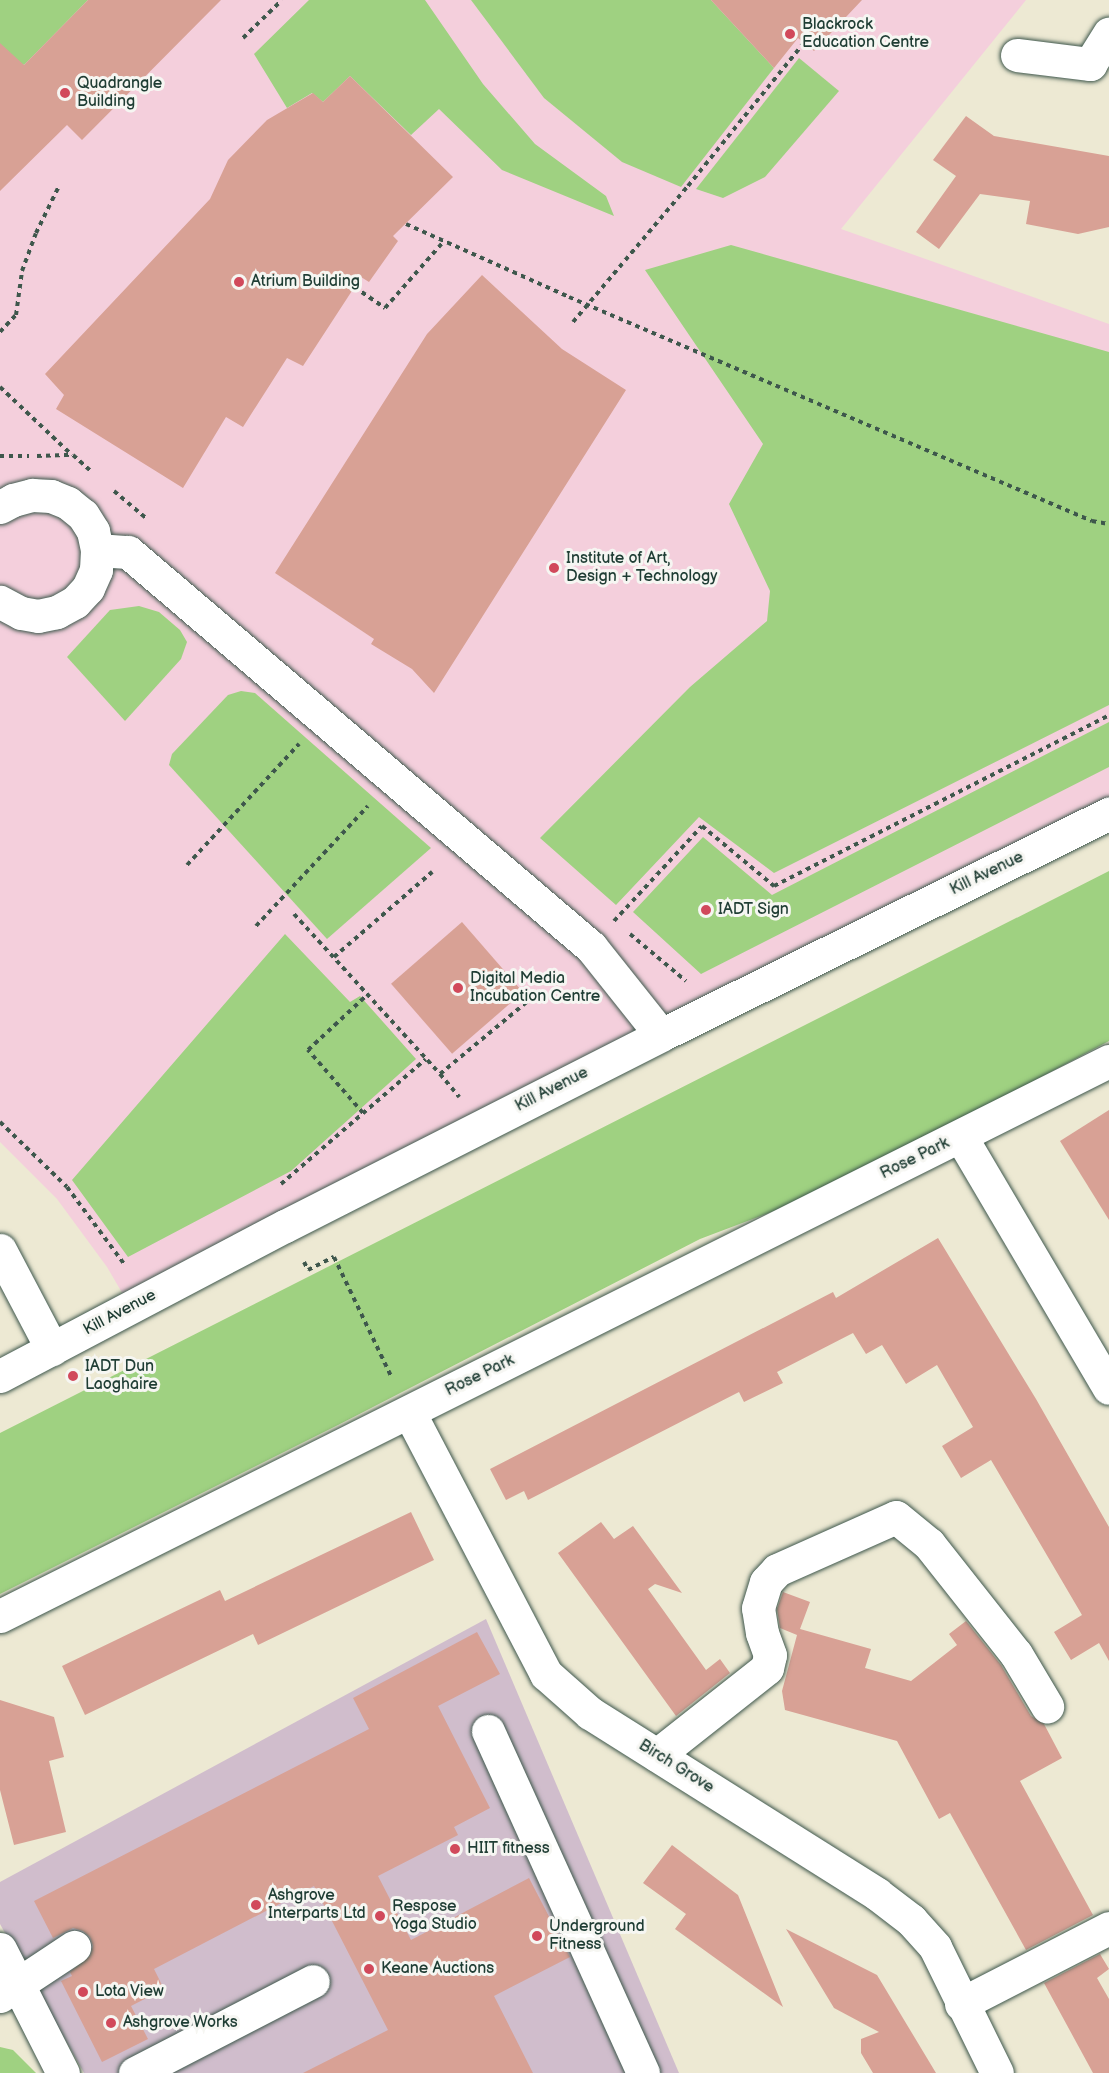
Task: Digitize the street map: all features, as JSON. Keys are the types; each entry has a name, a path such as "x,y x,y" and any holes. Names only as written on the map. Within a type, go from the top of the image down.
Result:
{"street":[{"path":"1017,55 1090,64 1109,33"},
{"path":"0,507 13,500 32,495 51,496 68,503 83,515 93,531 97,550 96,570 88,588 75,602 57,612 38,616 21,613 0,602"},
{"path":"97,550 128,552 582,939 599,954 661,1035"},
{"name":"Kill Avenue","path":"0,1377 285,1226 661,1035 1109,814"},
{"name":"Rose Park","path":"0,1616 1109,1061"},
{"name":"Rose Park","path":"961,1137 1109,1388"},
{"path":"0,1250 52,1349"},
{"name":"Birch Grove","path":"409,1412 546,1674 590,1713 877,1894 911,1920 935,1947 961,2004 997,2073"},
{"path":"657,1755 767,1668 771,1655 762,1633 758,1608 766,1582 777,1570 896,1517 929,1544 1016,1654 1047,1706"},
{"path":"488,1731 643,2073"},
{"path":"961,2004 1109,1928"},
{"path":"9,1990 74,1947"},
{"path":"0,1949 9,1990 63,2073"},
{"path":"135,2073 313,1982"}],"path":[{"path":"243,38 282,0"},
{"path":"573,322 804,43"},
{"path":"0,332 16,315 22,271 36,233 58,188"},
{"path":"406,224 587,305 1081,517 1109,524"},
{"path":"347,282 385,308 444,241"},
{"path":"0,387 73,455"},
{"path":"615,921 702,826 774,886 1109,715"},
{"path":"187,865 304,739"},
{"path":"255,926 374,801"},
{"path":"334,957 432,872"},
{"path":"294,914 459,1097"},
{"path":"440,1074 542,990"},
{"path":"363,1113 308,1050 368,995"},
{"path":"276,1189 426,1059"},
{"path":"0,1122 67,1187 125,1265"},
{"path":"304,1262 308,1270 334,1257 409,1412"}],"shaded area":[{"name":"Institute of Art, Design + Technology","path":"0,0 1026,0 841,229 1109,324 1109,813 131,1308 107,1267 57,1199 0,1142"},
{"path":"486,1619 679,2073 84,2073 0,1924 0,1882"}],"green space":[{"path":"0,0 88,0 24,65 0,53"},
{"path":"309,0 425,0 483,84 535,144 606,196 614,216 502,170 439,109 411,135 350,76 323,102 312,93 287,108 254,54"},
{"path":"471,0 711,0 774,68 681,187 622,162 544,98"},
{"path":"799,58 839,91 765,177 723,198 696,189"},
{"path":"731,245 1109,352 1109,705 774,873 699,817 616,905 540,838 690,687 767,621 770,591 729,504 763,444 645,270"},
{"path":"139,606 159,612 180,630 187,642 181,659 125,721 67,657 110,610"},
{"path":"241,691 255,693 431,848 327,939 169,765 172,754 228,695"},
{"path":"1109,722 1109,767 701,974 633,912 703,837 772,895"},
{"path":"1109,871 1109,1041 822,1193 700,1239 338,1425 0,1594 0,1433"},
{"path":"285,934 350,1002 360,996 416,1059 291,1171 128,1257 72,1180"},
{"path":"0,2047 13,2050 36,2073 0,2073"}],"building":[{"name":"Quadrangle Building","path":"88,0 221,0 82,140 67,125 0,191 0,43 24,65"},
{"name":"Blackrock Education Centre","path":"711,0 862,0 814,51 798,38 774,68"},
{"name":"Atrium Building","path":"350,76 453,177 393,236 398,241 369,282 361,277 303,366 287,358 243,427 226,417 183,488 56,409 64,395 45,374 210,199 228,160 267,120 313,93 323,102"},
{"path":"966,116 994,136 1109,156 1109,227 1078,234 1026,224 1030,201 980,194 939,249 916,232 956,176 933,160"},
{"path":"482,275 562,349 626,390 434,693 412,669 371,644 374,639 275,573 427,334"},
{"name":"Digital Media Incubation Centre","path":"462,922 523,992 452,1054 391,984"},
{"path":"1109,1110 1109,1220 1060,1141"},
{"path":"938,1238 1036,1399 1109,1527 1109,1661 1099,1643 1071,1660 1054,1632 1082,1615 991,1460 961,1478 942,1446 973,1427 937,1365 906,1384 882,1345 866,1354 853,1333 777,1372 783,1383 744,1402 739,1392 528,1500 524,1491 506,1500 490,1469 833,1292 836,1298"},
{"path":"411,1512 434,1560 258,1645 253,1634 85,1715 62,1666 220,1590 225,1601"},
{"path":"601,1522 614,1539 633,1526 682,1593 655,1584 648,1589 706,1670 720,1659 730,1673 676,1716 558,1553"},
{"path":"783,1592 810,1602 800,1629 871,1649 865,1668 911,1681 957,1645 949,1634 966,1621 1001,1665 1031,1716 1044,1724 1062,1758 1020,1781 1093,1915 1026,1950 950,1813 939,1819 897,1741 785,1710 782,1691 797,1635 780,1628 777,1609"},
{"path":"477,1632 500,1674 438,1706 490,1808 454,1827 458,1835 378,1876 411,1940 529,1878 570,1957 494,1996 533,2073 303,2073 388,2030 314,1886 154,1969 164,1989 131,2006 148,2039 102,2062 61,1981 72,1976 70,1972 90,1956 93,1946 90,1937 83,1931 73,1928 53,1938 34,1901 369,1729 353,1698"},
{"path":"0,1700 54,1717 64,1757 49,1761 66,1832 14,1845 0,1790"},
{"path":"672,1845 738,1895 783,2007 675,1929 686,1914 643,1883"},
{"path":"786,1929 877,1975 936,2073 873,2073 861,2053 861,2039 879,2032 834,2008"},
{"path":"1100,1954 1109,1969 1097,1978 1109,1999 1109,2073 1093,2073 1044,1983"}],"place":[{"name":"Blackrock Education Centre","path":"790,34"},
{"name":"Quadrangle Building","path":"65,93"},
{"name":"Atrium Building","path":"239,282"},
{"name":"Institute of Art, Design + Technology","path":"554,568"},
{"name":"IADT Sign","path":"706,910"},
{"name":"Digital Media Incubation Centre","path":"458,988"},
{"name":"IADT Dun Laoghaire","path":"73,1376"},
{"name":"HIIT fitness","path":"455,1849"},
{"name":"Ashgrove Interparts Ltd","path":"256,1905"},
{"name":"Respose Yoga Studio","path":"380,1916"},
{"name":"Underground Fitness","path":"537,1936"},
{"name":"Keane Auctions","path":"369,1969"},
{"name":"Lota View","path":"83,1992"},
{"name":"Ashgrove Works","path":"111,2023"}]}
